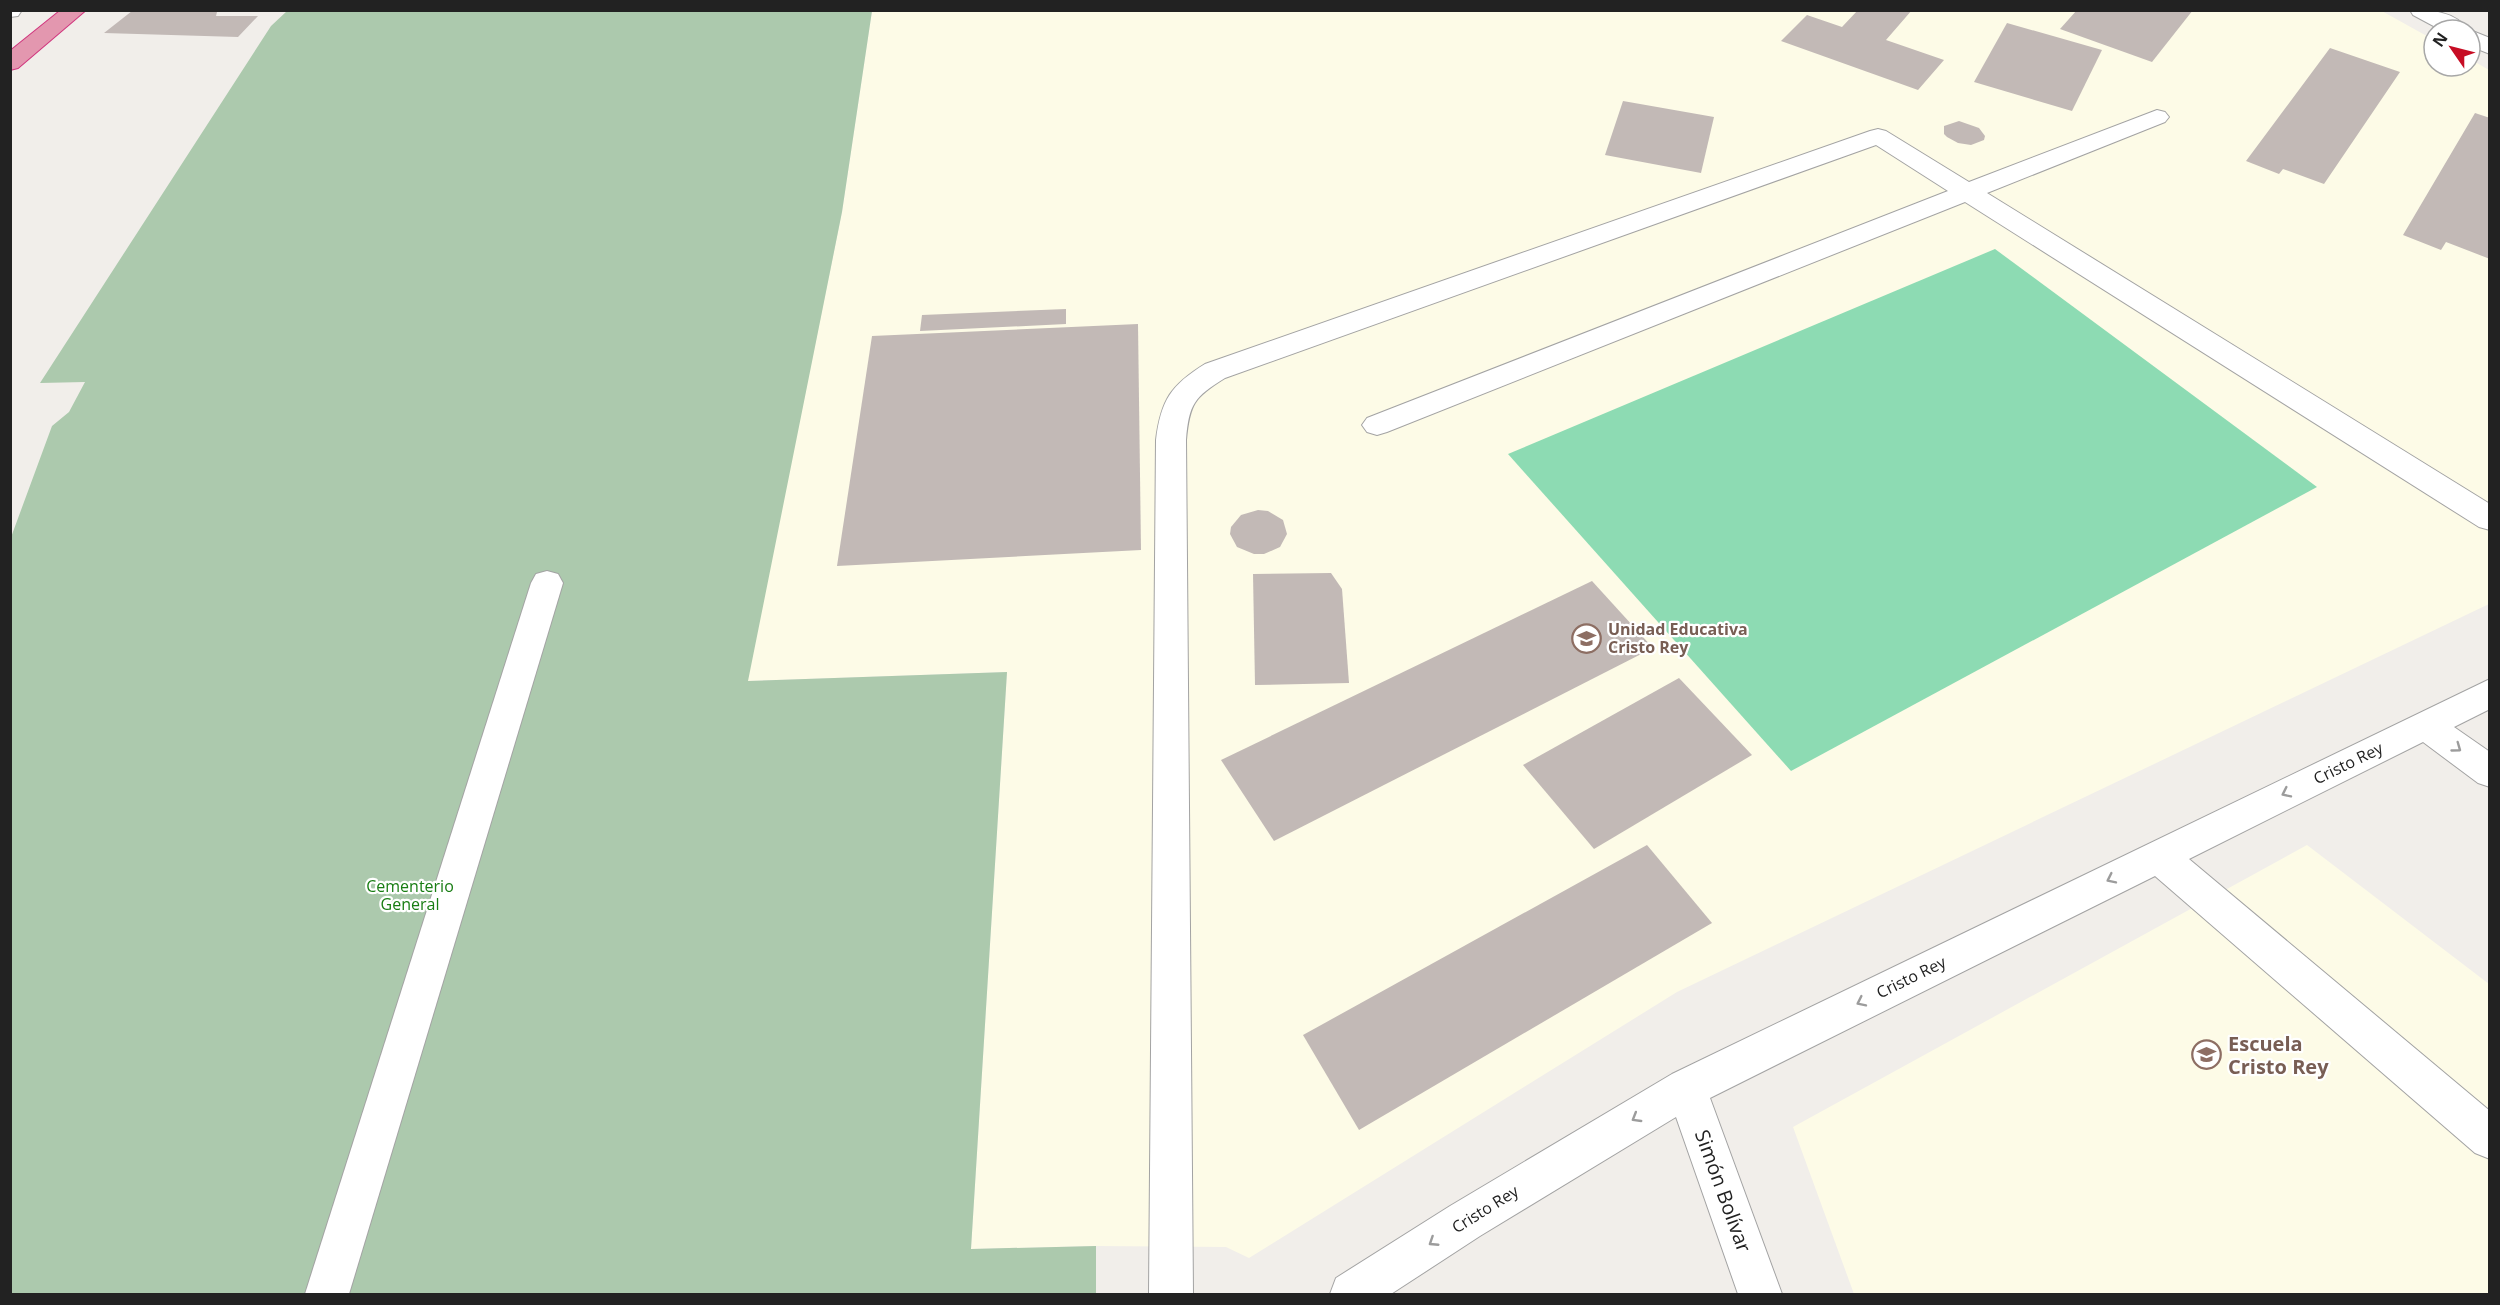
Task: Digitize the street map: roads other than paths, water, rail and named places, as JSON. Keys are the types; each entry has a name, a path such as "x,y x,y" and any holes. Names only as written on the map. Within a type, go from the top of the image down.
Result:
{"highway":[{"path":"10,63 75,10"}],"street":[{"path":"2421,10 2435,18"},
{"path":"1377,425 2157,117"},
{"path":"1171,1294 1171,440 1174,410 1190,385 1215,371 1878,136 2490,519"},
{"path":"327,1294 547,583"},
{"name":"Cristo Rey","path":"1352,1294 1465,1221 1686,1088 2490,693"},
{"path":"2425,725 2490,772"},
{"path":"2158,856 2490,1138"},
{"name":"Simón Bolívar","path":"1686,1088 1760,1294"}],"place":[{"name":"Unidad Educativa Cristo Rey","path":"1587,638"},
{"name":"Escuela Cristo Rey","path":"2207,1055"}],"park label":[{"name":"Cementerio General","path":"410,895"}]}
